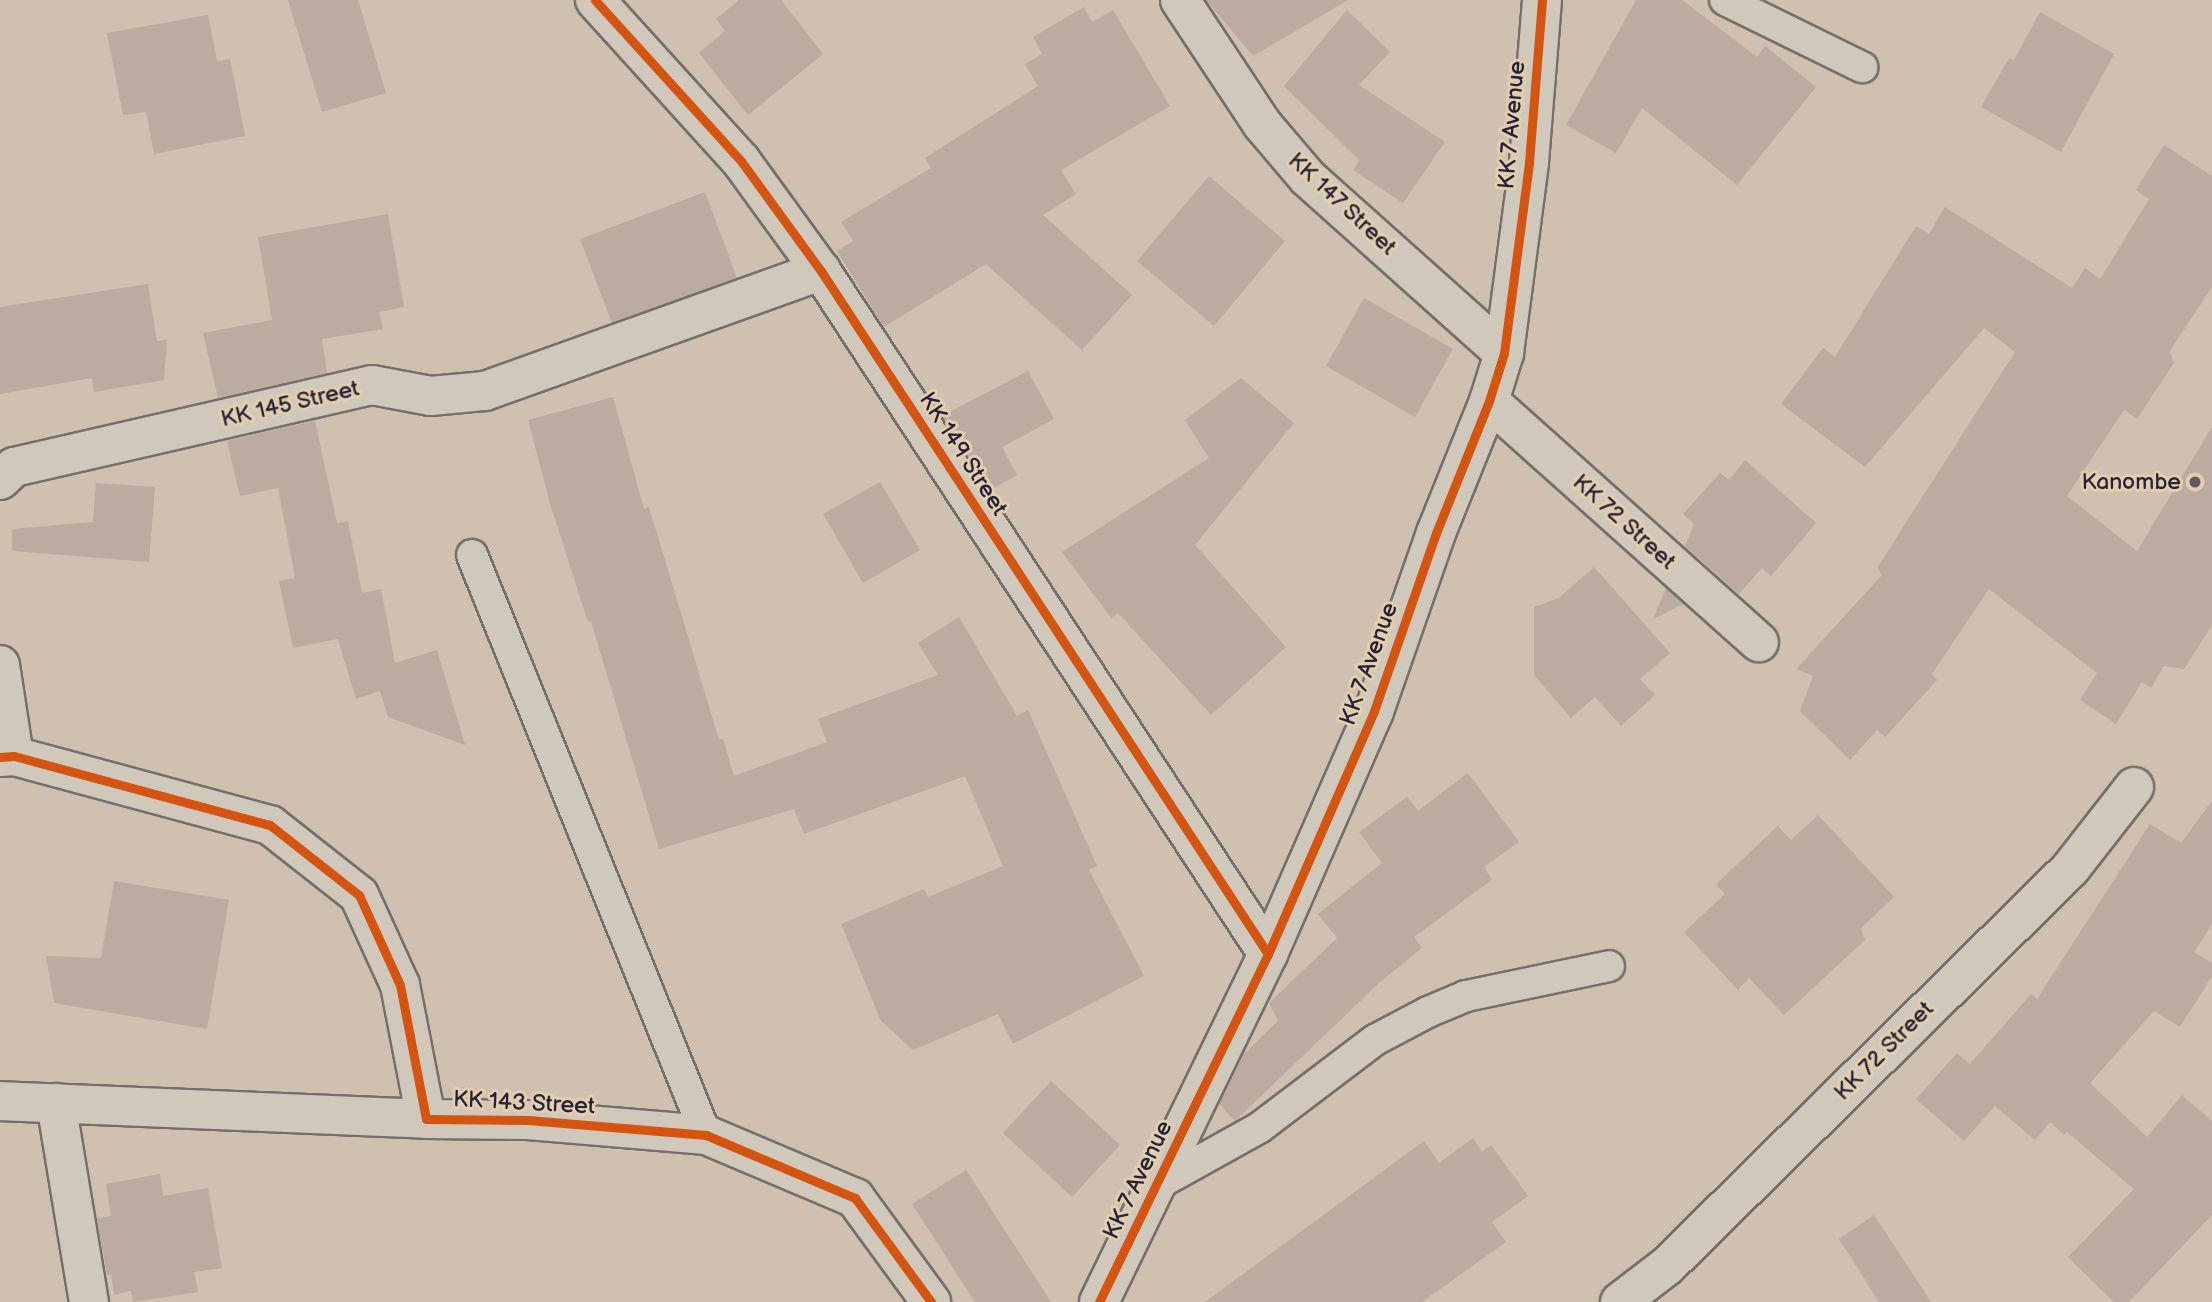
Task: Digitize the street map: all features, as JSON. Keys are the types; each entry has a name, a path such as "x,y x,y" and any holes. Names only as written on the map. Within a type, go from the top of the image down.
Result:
{"street":[{"name":"KK 149 Street","path":"595,0 741,161 821,271 1268,954"},
{"name":"KK 147 Street","path":"1180,0 1262,124 1308,178 1504,353"},
{"name":"KK 7 Avenue","path":"1099,1302 1268,954 1374,711 1436,533 1489,401 1504,353 1530,162 1542,0"},
{"name":"KK 145 Street","path":"0,480 14,467 372,386 431,396 485,391 821,271"},
{"name":"KK 72 Street","path":"1489,401 1759,642"},
{"path":"0,665 7,756"},
{"name":"KK 143 Street","path":"7,756 270,824 359,895 400,985 426,1119 528,1120 706,1135 855,1198 931,1302"},
{"name":"KK 72 Street","path":"1620,1302 1677,1256 2070,869 2134,787"},
{"path":"0,1101 426,1119"},
{"path":"56,1103 89,1302"}],"lane":[{"path":"1725,0 1862,67"},
{"path":"472,555 706,1135"},
{"path":"1158,1184 1259,1128 1375,1040 1428,1013 1466,996 1609,966"}],"building":[{"path":"288,0 358,0 386,93 322,112"},
{"path":"739,0 781,0 823,54 748,115 699,53 725,31 716,19"},
{"path":"1206,0 1348,0 1253,56"},
{"path":"1636,0 1682,0 1757,57 1765,46 1816,87 1737,185 1642,108 1616,153 1566,125"},
{"path":"1084,7 1092,22 1113,10 1170,106 1061,170 1076,194 1043,215 1132,295 1082,350 986,264 884,327 837,251 853,241 841,222 931,168 925,158 1038,86 1025,64 1042,54 1033,37"},
{"path":"1347,10 1390,52 1359,85 1445,142 1403,203 1353,170 1359,160 1284,86"},
{"path":"2040,12 2114,54 2061,152 1981,107 2009,58 2014,60"},
{"path":"208,15 217,61 230,59 245,136 154,154 146,112 123,115 107,33"},
{"path":"2164,145 2212,176 2212,287 2170,351 2174,363 2137,419 2124,410 2067,496 2137,551 2212,427 2212,625 2184,669 2164,666 2151,688 2142,682 2116,724 2080,700 2097,673 1989,589 1932,674 1937,680 1885,737 1877,730 1850,760 1800,711 1813,676 1796,669 1882,575 1877,568 2015,352 1984,328 1865,467 1781,404 1823,348 1835,357 1916,226 1929,234 1945,207 2072,288 2085,268 2100,279 2149,199 2136,190"},
{"path":"1209,176 1285,241 1214,326 1137,261"},
{"path":"705,192 737,278 612,323 580,239"},
{"path":"388,214 404,307 379,312 383,329 322,339 327,373 218,398 203,333 272,320 258,237"},
{"path":"148,284 157,341 167,339 164,380 94,392 92,378 0,394 0,307"},
{"path":"1364,298 1453,349 1415,417 1326,366"},
{"path":"1028,371 1054,419 1002,447 1017,475 990,490 942,416"},
{"path":"1241,378 1294,423 1195,545 1286,647 1211,715 1118,613 1111,618 1062,552 1209,458 1185,420"},
{"path":"613,397 644,509 649,507 719,740 723,739 734,776 827,742 818,719 938,675 918,643 959,617 1017,716 1028,710 1097,866 1089,870 1144,976 1013,1044 998,1014 913,1050 881,1021 841,924 924,889 928,897 1003,866 965,776 804,834 794,809 659,849 591,621 588,622 551,507 528,420"},
{"path":"315,421 337,523 348,521 362,593 381,589 395,663 437,650 465,745 388,717 380,691 356,699 338,639 293,648 279,581 295,578 278,488 240,496 227,441"},
{"path":"1745,460 1816,523 1771,576 1762,568 1739,594 1685,546 1694,524 1683,514 1720,473 1729,480"},
{"path":"880,482 920,550 863,583 823,514"},
{"path":"96,483 155,487 149,562 12,551 12,529 93,522"},
{"path":"1594,567 1670,653 1640,679 1655,695 1621,726 1595,697 1571,718 1534,675 1534,607 1559,598"},
{"path":"1666,588 1683,604 1653,619"},
{"path":"1468,773 1519,842 1484,867 1492,880 1414,937 1422,948 1379,983 1235,1121 1219,1104 1244,1054 1278,1021 1269,1003 1337,938 1318,914 1382,863 1359,832 1407,797 1418,811"},
{"path":"2212,801 2212,924 2194,952 2212,963 2212,976 2180,1027 2154,1011 2090,1083 2147,1137 2182,1095 2212,1121 2212,1215 2129,1302 2114,1302 2068,1257 2134,1189 2067,1132 2064,1135 2050,1122 2035,1140 1995,1106 1964,1141 1916,1099 1957,1053 1970,1064 2031,994 2037,999 2150,824 2181,843"},
{"path":"1818,815 1894,897 1861,928 1865,940 1784,1015 1749,978 1738,990 1684,932 1725,894 1716,884 1778,826 1791,840"},
{"path":"114,881 229,900 207,1029 54,1003 46,956 101,958"},
{"path":"1051,1081 1120,1145 1072,1197 1003,1133"},
{"path":"1473,1138 1482,1152 1491,1145 1528,1196 1492,1222 1506,1242 1422,1302 1205,1302 1424,1141 1439,1163"},
{"path":"966,1170 1051,1302 975,1302 912,1204"},
{"path":"160,1174 163,1196 208,1188 222,1268 194,1272 198,1292 133,1302 131,1291 114,1295 111,1274 107,1275 97,1218 111,1216 106,1184"},
{"path":"1874,1215 1931,1302 1879,1302 1839,1239"}],"cycle path":[{"path":"595,0 741,161 821,271 1268,954"},
{"path":"1099,1302 1268,954 1374,711 1436,533 1489,401 1504,353 1529,162 1542,0"},
{"path":"0,757 14,756 270,825 359,895 400,985 426,1119 528,1120 706,1135 855,1198 931,1302"}],"place":[{"name":"Kanombe","path":"2195,482"}]}
